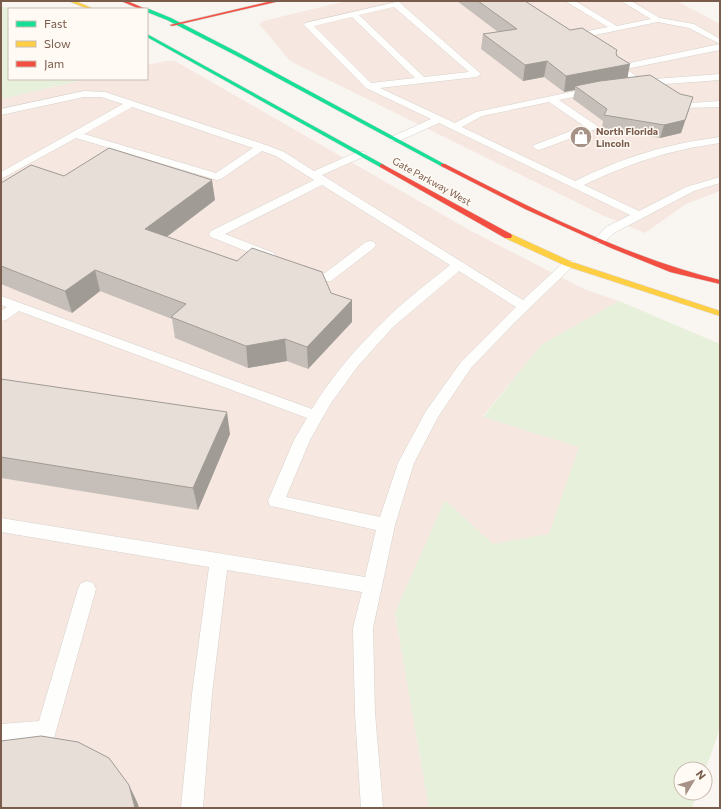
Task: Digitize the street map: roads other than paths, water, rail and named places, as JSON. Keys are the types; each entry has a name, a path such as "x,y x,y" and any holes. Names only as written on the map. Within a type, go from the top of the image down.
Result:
{"main road":[{"path":"71,1 89,8"},
{"path":"123,1 141,8"},
{"path":"166,26 278,1"},
{"name":"Gate Parkway West","path":"148,10 178,24 505,198 597,242 674,270 720,282"},
{"name":"Gate Parkway West","path":"149,32 361,154 517,241 720,314"},
{"path":"361,154 395,139"}],"lane":[{"path":"408,1 308,26 369,86 639,215"},
{"path":"569,1 615,28"},
{"path":"625,1 658,20 691,26 720,42"},
{"path":"369,86 476,74 396,4"},
{"path":"353,14 422,80"},
{"path":"561,34 567,38 658,20"},
{"path":"640,83 618,68 720,47"},
{"path":"628,84 720,77"},
{"path":"656,82 688,106 720,104"},
{"path":"454,127 479,114 605,88"},
{"path":"1,112 91,93 112,96 262,147 280,154 524,306"},
{"path":"538,147 592,127 551,98"},
{"path":"1,176 132,103"},
{"path":"395,139 438,119"},
{"path":"76,135 217,177 262,147"},
{"path":"575,185 619,165 652,153 720,140"},
{"path":"278,259 215,234 361,154"},
{"path":"597,242 610,230 690,189 720,180"},
{"path":"292,264 327,278 370,245"},
{"path":"372,808 365,712 363,628 386,525 406,463 431,415 466,365 524,306 572,262"},
{"path":"386,525 276,501 302,440 325,400 353,363 388,323 458,265"},
{"path":"1,300 316,416"},
{"path":"1,318 18,306"},
{"path":"1,525 372,586"},
{"path":"192,808 202,694 219,561"},
{"path":"1,734 47,731 87,589"}],"place":[{"name":"North Florida Lincoln","path":"581,137"}]}
